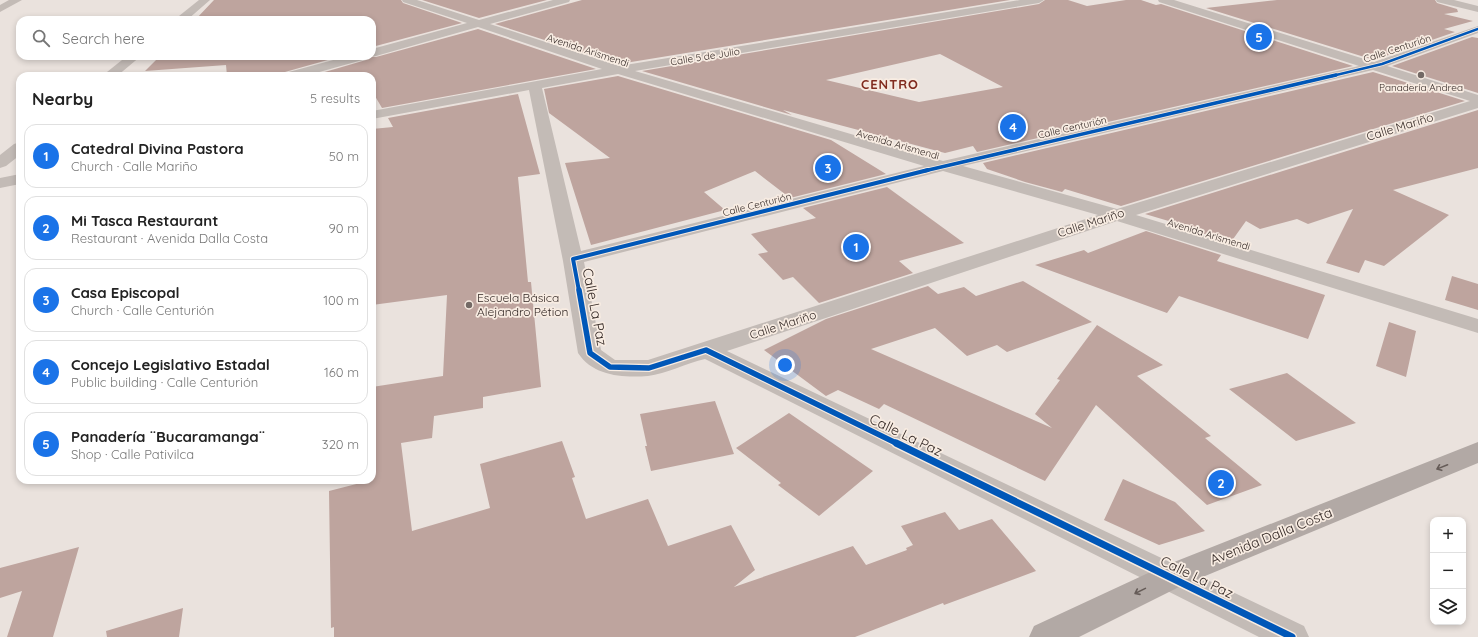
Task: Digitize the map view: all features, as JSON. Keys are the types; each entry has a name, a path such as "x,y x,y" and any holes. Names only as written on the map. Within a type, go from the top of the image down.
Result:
{"main road":[{"name":"Avenida Dalla Costa","path":"1046,637 1170,577 1478,452"}],"street":[{"path":"0,9 17,0"},
{"path":"185,16 205,0"},
{"name":"Avenida Arismendi","path":"407,0 618,70 943,166 1117,215 1478,326"},
{"path":"376,52 565,0"},
{"name":"Calle 5 de Julio","path":"376,114 618,70 1039,0"},
{"path":"1163,0 1478,99"},
{"path":"1442,0 1478,9"},
{"name":"Calle Centurión","path":"574,259 943,166 1390,62 1478,29"},
{"path":"114,72 130,60"},
{"path":"304,72 348,60"},
{"name":"Calle La Paz","path":"535,86 574,259 590,353 610,367 649,368 706,350 1292,637"},
{"name":"Calle Mariño","path":"706,350 1117,215 1478,103"},
{"path":"0,163 16,150"},
{"path":"0,183 16,181"}],"building":[{"path":"214,0 401,0 403,3 462,23 376,46 376,16 199,16"},
{"path":"422,0 547,0 479,18"},
{"path":"582,0 1010,0 619,64 495,24"},
{"path":"1045,0 1068,0 1087,6 1126,0 1141,0 1156,5 1161,4 1353,66 977,152 973,146 945,153 783,110 792,115 642,71 1039,4","holes":["940,54 1003,87 919,102 826,80"]},
{"path":"1277,0 1435,0 1437,3 1457,9 1458,12 1444,14 1473,21 1444,29 1455,32 1374,60 1206,8"},
{"path":"478,29 596,69 382,108 376,98 376,72 325,72 366,60 376,60 376,57"},
{"path":"1472,37 1478,38 1478,93 1392,66"},
{"path":"156,60 328,60 285,72 227,72 226,65 145,71"},
{"path":"1373,72 1465,101 1121,206 1065,189 1062,192 1025,182 987,169 983,163"},
{"path":"618,76 831,140 886,174 790,198 755,171 704,192 725,210 591,245 565,163 610,158 549,113 544,89"},
{"path":"518,94 540,174 518,177 528,282 531,282 541,387 483,397 483,408 434,416 432,438 401,443 412,531 490,508 480,464 562,441 575,477 572,478 586,519 648,499 668,546 731,525 755,570 734,587 853,546 866,565 907,550 906,548 913,545 901,526 945,512 959,530 992,519 1036,571 944,605 943,603 855,637 334,637 334,627 331,628 329,491 356,484 376,484 376,386 443,376 447,295 376,304 376,129 393,127 388,118"},
{"path":"1478,110 1478,168 1393,190 1449,215 1384,266 1365,260 1359,273 1326,263 1353,209 1308,224 1297,219 1260,229 1246,221 1231,242 1168,223 1172,222 1145,214"},
{"path":"887,187 964,243 899,261 913,273 819,303 793,277 783,280 758,254 768,252 751,234 816,218 803,208"},
{"path":"1146,231 1221,255 1217,261 1325,295 1308,339 1179,296 1167,313 1035,265 1084,250 1088,253"},
{"path":"1452,276 1478,284 1478,310 1445,300"},
{"path":"1023,281 1092,322 1007,352 997,345 967,356 935,328 871,349 1052,428 1035,414 1060,380 1057,379 1097,325 1163,365 1137,376 1211,436 1205,438 1262,485 1207,505 1096,405 1045,481 884,404 879,409 838,390 826,396 764,350 826,319 928,286 938,294 964,287 976,296"},
{"path":"1389,322 1416,331 1406,377 1376,366"},
{"path":"1287,373 1356,423 1296,441 1229,389"},
{"path":"715,401 734,454 651,471 640,414"},
{"path":"789,413 873,471 819,516 778,485 781,483 736,448"},
{"path":"1123,479 1175,502 1205,531 1159,545 1104,520"},
{"path":"79,547 53,637 7,637 22,591 0,598 0,568"},
{"path":"183,608 179,637 107,637 106,631"}],"cycle path":[{"path":"1292,637 706,350 649,368 610,367 590,353 573,259 943,166 1382,64 1478,29"}],"place":[{"name":"Panadería ¨Bucaramanga¨","path":"1259,37"},
{"name":"Panadería Andrea","path":"1421,75"},
{"name":"Concejo Legislativo Estadal","path":"1013,127"},
{"name":"Casa Episcopal","path":"828,168"},
{"name":"Catedral Divina Pastora","path":"856,247"},
{"name":"Escuela Básica Alejandro Pétion","path":"469,305"},
{"name":"Mi Tasca Restaurant","path":"1221,483"}],"district":[{"name":"CENTRO","path":"890,84"}]}
